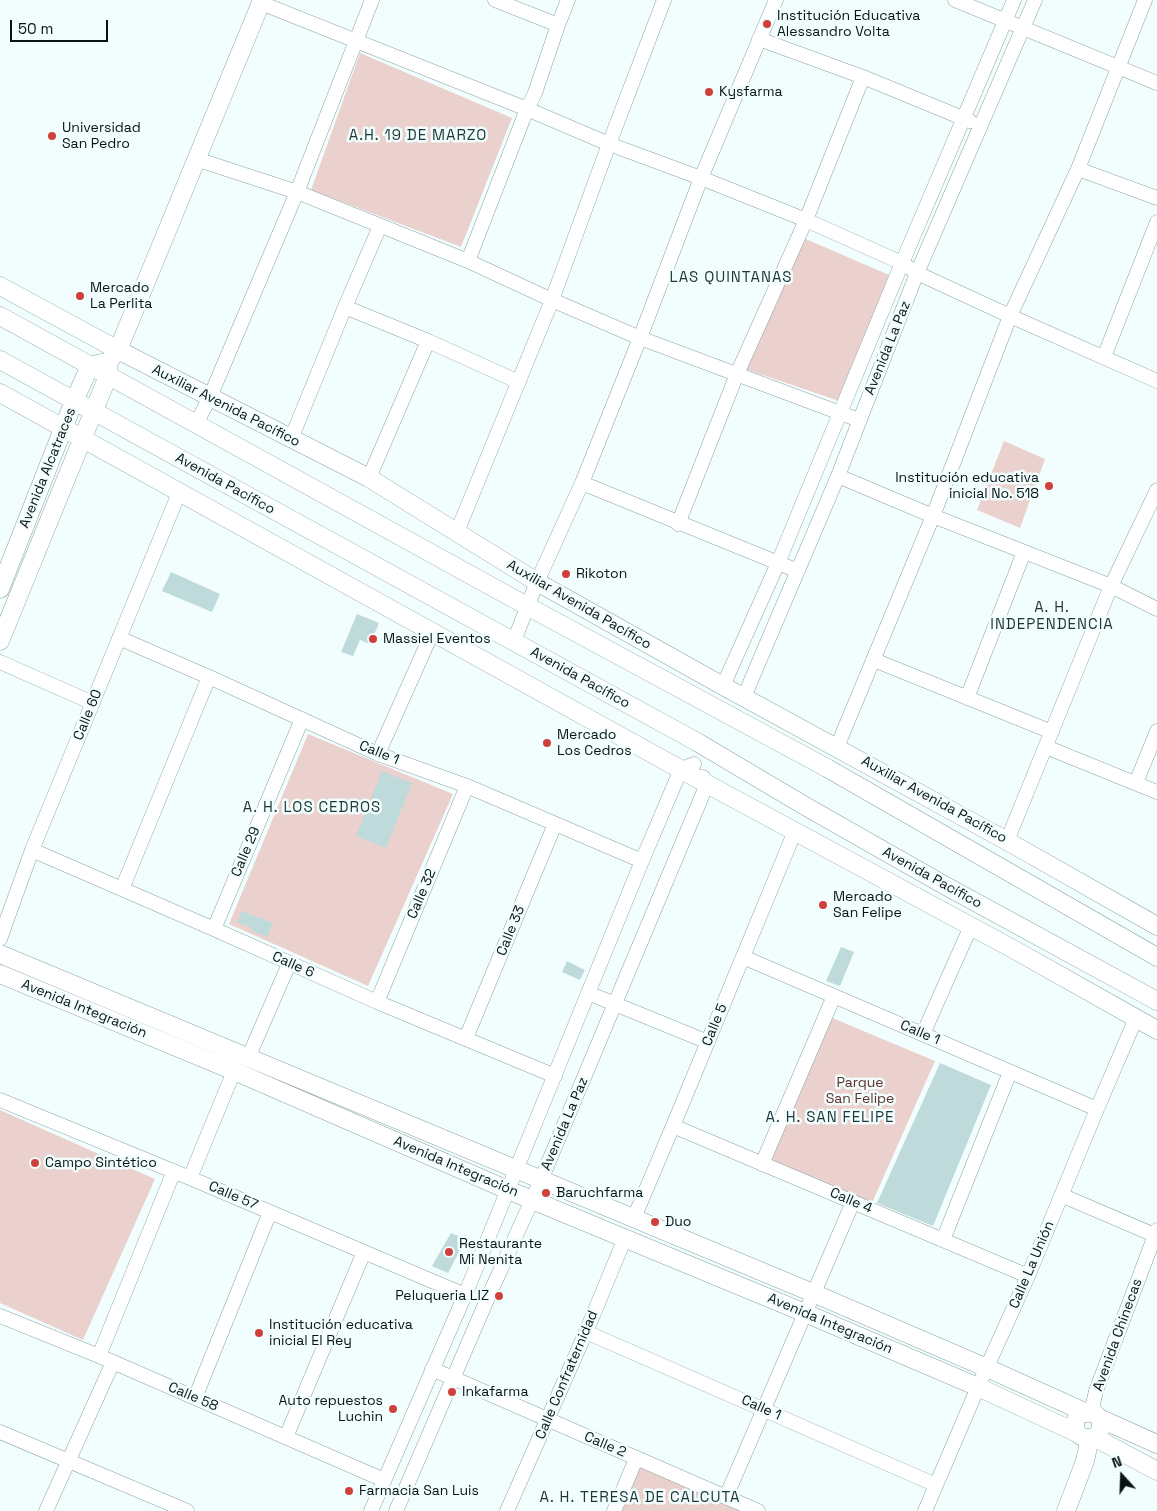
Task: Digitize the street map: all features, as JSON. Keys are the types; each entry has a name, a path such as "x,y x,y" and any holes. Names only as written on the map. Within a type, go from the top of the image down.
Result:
{"main road":[{"path":"0,641 261,1"},
{"name":"Auxiliar Avenida Pacífico","path":"0,286 112,363 210,397 369,478 537,582 723,686 1008,841 1157,926"},
{"path":"0,316 90,366 112,363 196,424 827,768 1157,957"},
{"name":"Avenida Pacífico","path":"0,360 697,742 944,885 1157,1001"},
{"name":"Avenida Alcatraces","path":"0,589 74,401 90,366"},
{"path":"0,393 432,633 687,766 707,784 971,926 1157,1030"},
{"path":"0,954 516,1171 813,1293 1157,1444"},
{"name":"Avenida Integración","path":"0,974 234,1071 508,1190 804,1312 1087,1436 1157,1471"},
{"path":"1066,1511 1085,1461 1087,1436 1075,1425 1076,1420 1078,1416 1092,1414"}],"street":[{"path":"196,424 210,397 297,192 372,0"},
{"path":"495,0 558,25"},
{"path":"468,261 527,109 535,93 568,0"},
{"path":"457,532 552,300 664,0"},
{"path":"514,641 537,582 582,483 701,178 776,0"},
{"path":"955,0 1157,83"},
{"path":"723,686 778,563 902,263 1014,0"},
{"name":"Avenida La Paz","path":"744,697 838,476 918,273 1035,0"},
{"path":"837,747 933,516 1010,316 1078,169 1145,0"},
{"path":"261,1 609,144 806,220 902,263 918,273 1010,316 1157,380"},
{"path":"759,39 863,77 980,125"},
{"path":"678,524 737,374 806,220 863,77"},
{"path":"196,159 297,192 468,261 640,338 859,420"},
{"path":"1078,169 1157,198"},
{"path":"1104,357 1157,222"},
{"path":"291,438 380,226"},
{"path":"345,307 428,341 519,382"},
{"path":"369,478 428,341"},
{"path":"838,476 933,516 1111,586 1157,609"},
{"path":"582,483 678,524 798,571"},
{"path":"1008,841 1111,586 1157,490"},
{"name":"Calle 60","path":"0,939 32,850 179,493"},
{"path":"966,698 1024,552"},
{"path":"378,754 432,633"},
{"name":"Calle 1","path":"119,638 209,676 378,754 467,786 642,861"},
{"path":"874,660 1052,732"},
{"path":"0,662 92,703"},
{"path":"122,889 209,676"},
{"name":"Calle 29","path":"214,929 302,719"},
{"path":"1136,783 1157,731"},
{"path":"371,1511 465,1295 642,861 697,742"},
{"path":"1046,747 1157,792"},
{"name":"Avenida La Paz","path":"396,1511 541,1180 707,784"},
{"name":"Calle 32","path":"377,1002 467,786"},
{"name":"Calle 33","path":"466,1038 555,824"},
{"name":"Calle 5","path":"634,1218 795,831"},
{"name":"Calle 6","path":"32,850 214,929 289,964 555,1076"},
{"path":"923,1034 971,926"},
{"name":"Calle 1","path":"743,957 1096,1110"},
{"path":"248,1058 289,964"},
{"path":"588,993 708,1042"},
{"path":"762,1164 834,996"},
{"name":"Calle La Unión","path":"924,1511 1028,1276 1136,1018"},
{"path":"190,1178 234,1071"},
{"path":"943,1240 1010,1072"},
{"name":"Calle 57","path":"0,1100 174,1171 465,1295"},
{"name":"Calle 4","path":"673,1126 1028,1276"},
{"path":"99,1356 174,1171"},
{"path":"1061,1195 1156,1233"},
{"path":"726,1497 804,1312 853,1202"},
{"path":"195,1398 270,1212"},
{"name":"Avenida Chinecas","path":"1092,1414 1096,1391 1156,1233"},
{"name":"Calle Confraternidad","path":"507,1511 625,1238"},
{"path":"286,1437 364,1252"},
{"name":"Calle 58","path":"0,1316 99,1356 384,1480"},
{"name":"Calle 1","path":"586,1332 936,1485"},
{"path":"46,1511 113,1362"},
{"name":"Calle 2","path":"432,1369 758,1511"},
{"path":"0,1432 186,1511"},
{"path":"614,1511 636,1459"}],"green space":[{"path":"360,53 512,118 461,247 311,190"},
{"path":"799,236 889,275 839,401 745,369"},
{"path":"1004,441 1045,459 1020,528 977,510"},
{"path":"308,734 453,794 368,986 229,924"},
{"name":"Parque San Felipe","path":"830,1017 935,1061 872,1203 770,1160"},
{"path":"0,1110 155,1179 83,1340 0,1303"},
{"path":"638,1467 746,1511 619,1511"}],"building":[{"path":"171,572 220,594 212,612 162,591"},
{"path":"357,614 379,623 370,644 360,640 353,656 341,652"},
{"path":"382,771 412,783 386,848 356,836"},
{"path":"242,911 273,923 267,937 252,931 253,928 237,922"},
{"path":"841,947 854,952 840,986 826,981"},
{"path":"567,961 585,970 580,980 562,972"},
{"path":"940,1063 991,1085 933,1226 877,1203"},
{"name":"Restaurante Mi Nenita","path":"451,1233 466,1239 448,1273 432,1266"}],"place":[{"name":"Institución Educativa Alessandro Volta","path":"767,24"},
{"name":"Kysfarma","path":"709,92"},
{"name":"Universidad San Pedro","path":"52,136"},
{"name":"Mercado La Perlita","path":"80,296"},
{"name":"Institución educativa inicial No. 518","path":"1049,486"},
{"name":"Rikoton","path":"566,574"},
{"name":"Massiel Eventos","path":"373,639"},
{"name":"Mercado Los Cedros","path":"547,743"},
{"name":"Mercado San Felipe","path":"823,905"},
{"name":"Campo Sintético","path":"35,1163"},
{"name":"Baruchfarma","path":"546,1193"},
{"name":"Duo","path":"655,1222"},
{"name":"Restaurante Mi Nenita","path":"449,1252"},
{"name":"Peluqueria LIZ","path":"499,1296"},
{"name":"Institución educativa inicial El Rey","path":"259,1333"},
{"name":"Inkafarma","path":"452,1392"},
{"name":"Auto repuestos Luchin","path":"393,1409"},
{"name":"Farmacia San Luis","path":"349,1491"}],"district":[{"name":"A.H. 19 DE MARZO","path":"418,136"},
{"name":"LAS QUINTANAS","path":"731,278"},
{"name":"A. H. INDEPENDENCIA","path":"1052,616"},
{"name":"A. H. LOS CEDROS","path":"312,808"},
{"name":"A. H. SAN FELIPE","path":"830,1118"},
{"name":"A. H. TERESA DE CALCUTA","path":"640,1498"}]}
